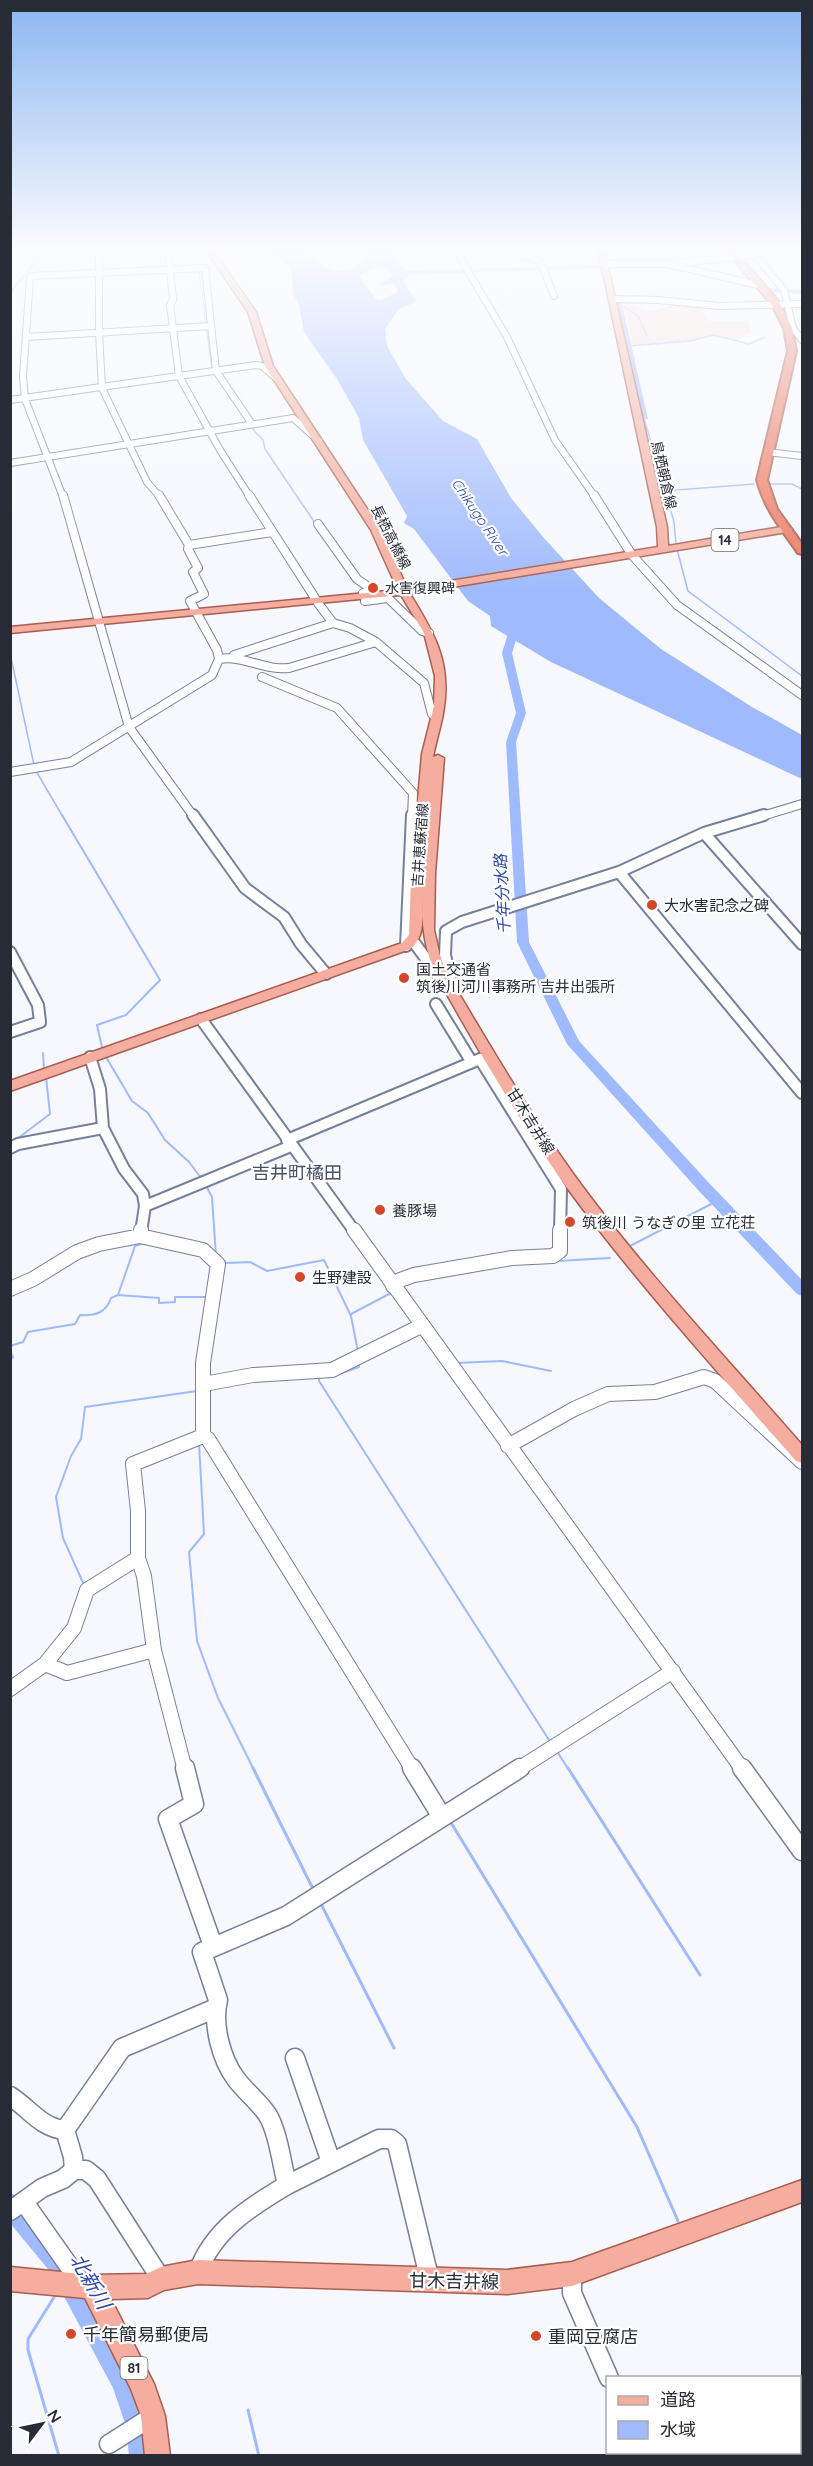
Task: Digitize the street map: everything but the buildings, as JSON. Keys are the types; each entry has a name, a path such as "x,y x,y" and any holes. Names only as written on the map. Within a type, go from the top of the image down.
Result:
{"highway":[{"path":"789,364 766,452 762,480 763,489 802,551"}],"main road":[{"name":"長栖高橋線","path":"10,630 407,592 376,530 268,364"},
{"name":"鳥栖朝倉線","path":"628,364 662,527 663,549"},
{"name":"14","path":"663,549 787,529"},
{"path":"407,592 663,549"},
{"name":"吉井恵蘇宿線","path":"407,592 429,633 440,676 437,717 428,754 409,944"},
{"name":"甘木吉井線","path":"437,717 440,728 429,874 428,930 438,965 455,998 554,1157 589,1206 674,1310 802,1456"},
{"path":"10,1086 409,944"},
{"name":"甘木吉井線","path":"11,2276 73,2285 148,2286 161,2279 198,2272 507,2282 572,2274 802,2192"},
{"name":"81","path":"73,2285 142,2384 158,2456"}],"street":[{"path":"22,364 25,399 63,492 72,533 129,727 245,888 284,918 301,944 326,974"},
{"path":"10,772 71,762 212,675 219,659 213,642 190,601 204,594 193,572 198,568 188,549 189,545 156,490 147,482 102,388 101,364"},
{"path":"178,364 179,376 209,432 316,601 333,623"},
{"path":"215,364 216,371 252,424"},
{"path":"520,364 555,440 615,526 627,555 677,605 802,695"},
{"path":"10,400 256,365 262,366 277,379"},
{"path":"10,463 293,418 319,441"},
{"path":"766,452 802,456"},
{"path":"318,524 357,579 373,590 364,597 388,598 422,631 429,633"},
{"path":"189,545 272,532"},
{"path":"219,659 333,623 350,628 376,642 424,683 432,714 437,717"},
{"path":"230,656 284,669 376,642"},
{"path":"278,667 262,677 337,708 412,793 409,944 455,998"},
{"path":"455,998 446,962 446,931 462,922 619,872 704,833 802,804"},
{"path":"704,833 802,944"},
{"path":"619,872 802,1093"},
{"path":"10,952 38,1005 40,1022 10,1032"},
{"path":"436,1004 471,1061"},
{"path":"201,1019 802,1851"},
{"path":"98,1054 103,1128 124,1169 143,1194 145,1206 140,1236"},
{"path":"145,1206 203,1183 471,1061 480,1059 561,1189 560,1251 553,1256 512,1258 414,1275 400,1280 393,1286"},
{"path":"10,1148 18,1144 103,1128"},
{"path":"10,1289 33,1279 77,1252 99,1244 140,1236 203,1250 215,1261 203,1363 204,1388 199,1438"},
{"path":"204,1388 253,1375 332,1370 421,1326"},
{"path":"508,1446 574,1409 608,1394 655,1392 704,1377 715,1381 802,1462"},
{"path":"213,1946 168,1820 194,1804 154,1650 144,1576 138,1558 138,1511 133,1464 199,1438 208,1439 442,1817"},
{"path":"10,1689 48,1666 74,1628 87,1590 138,1558"},
{"path":"48,1666 67,1673 154,1650"},
{"path":"287,2185 272,2124 267,2114 235,2078 225,2059 219,2039 216,1989 202,1952 286,1916 673,1671"},
{"path":"65,2130 122,2048 216,2008"},
{"path":"295,2058 331,2162"},
{"path":"10,2096 32,2116 54,2131 65,2130"},
{"path":"65,2130 73,2157 74,2170"},
{"path":"198,2272 207,2251 234,2220 259,2201 379,2139 391,2139 397,2144 430,2281"},
{"path":"73,2285 17,2207 42,2188 63,2179 74,2170 86,2170 97,2179 161,2279"},
{"path":"572,2274 572,2293 608,2376"},
{"path":"109,2444 149,2418"}],"water":[{"name":"Chikugo River","path":"327,364 397,364 406,379 443,421 477,439 511,498 599,598 661,649 752,707 802,735 802,779 551,662 491,626 490,616 468,601 414,529 404,523 407,516 363,440 359,418"},
{"path":"630,364 636,364 648,419 641,418"}],"waterway":[{"path":"211,364 212,370 242,414"},
{"path":"644,418 665,491"},
{"path":"250,426 263,440 265,449 315,523"},
{"path":"665,491 754,484"},
{"path":"768,484 792,484 802,489"},
{"path":"665,491 674,522 676,544"},
{"path":"677,549 688,591 802,676"},
{"name":"千年分水路","path":"517,621 507,653 521,713 511,742 523,942 574,1044 704,1187 802,1290"},
{"path":"10,653 34,765"},
{"path":"36,771 63,817"},
{"path":"62,815 160,980 126,1015 97,1025 103,1052"},
{"path":"43,1053 44,1070"},
{"path":"106,1057 132,1101 148,1113 165,1140 189,1162 201,1178"},
{"path":"17,1139 50,1114 46,1077"},
{"path":"206,1186 212,1197 216,1256"},
{"path":"628,1247 717,1201"},
{"path":"118,1295 135,1246 143,1243"},
{"path":"557,1261 610,1258"},
{"path":"224,1261 226,1263 250,1262 267,1271 324,1260 351,1316 358,1352"},
{"path":"351,1314 391,1293"},
{"path":"10,1346 23,1342 28,1332 75,1324 80,1315 90,1315 103,1310 111,1298 118,1295"},
{"path":"118,1295 159,1298 159,1303 175,1302 175,1297 206,1297"},
{"path":"10,1351 13,1357 10,1361"},
{"path":"456,1363 502,1361 551,1371"},
{"path":"333,1376 359,1367 359,1364"},
{"path":"319,1377 319,1381 551,1743"},
{"path":"84,1585 63,1538 56,1497 71,1456 81,1439 85,1407 197,1391"},
{"path":"199,1443 204,1534 189,1552 197,1641 218,1698 253,1768"},
{"path":"556,1750 569,1770"},
{"path":"253,1768 314,1891"},
{"path":"568,1768 700,1975"},
{"path":"450,1821 637,2127 678,2221"},
{"path":"321,1904 394,2048"},
{"name":"北新川","path":"10,2204 60,2266 124,2383 138,2426 142,2456"},
{"path":"56,2294 28,2339 28,2350 59,2456"},
{"path":"248,2410 259,2456"}],"place":[{"name":"水害復興碑","path":"373,588"},
{"name":"大水害記念之碑","path":"652,905"},
{"name":"国土交通省 筑後川河川事務所 吉井出張所","path":"404,978"},
{"name":"養豚場","path":"380,1210"},
{"name":"筑後川 うなぎの里 立花荘","path":"570,1222"},
{"name":"生野建設","path":"300,1277"},
{"name":"千年簡易郵便局","path":"71,2334"},
{"name":"重岡豆腐店","path":"536,2336"}],"district":[{"name":"吉井町橘田","path":"297,1172"}]}
